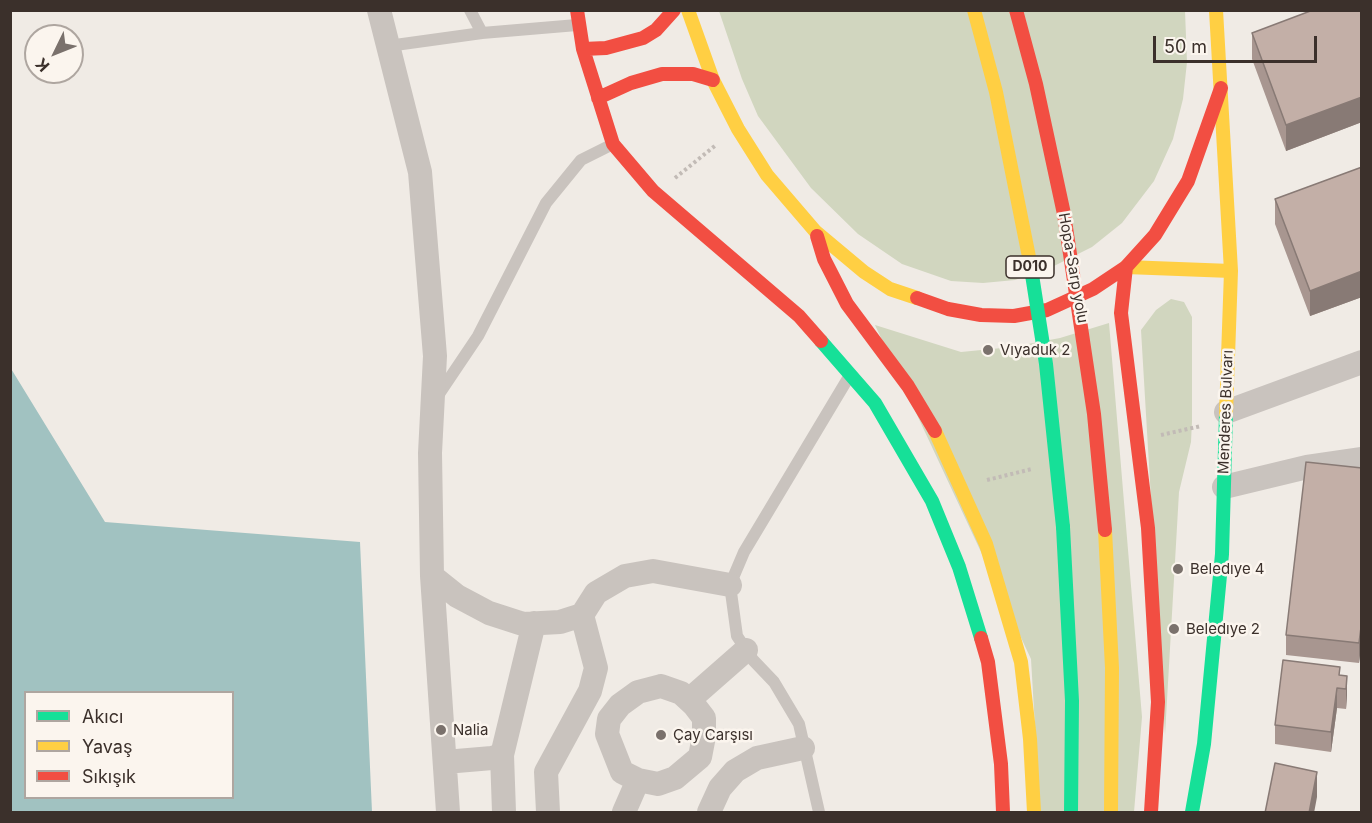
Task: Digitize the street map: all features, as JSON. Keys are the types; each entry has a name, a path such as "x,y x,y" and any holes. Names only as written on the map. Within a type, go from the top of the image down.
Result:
{"main road":[{"path":"577,10 583,49 613,144 653,191 799,316 875,403 932,501 959,567 988,662 1002,764 1003,813"},
{"path":"583,49 606,48 643,38 656,30 674,10"},
{"path":"688,10 712,80 738,129 767,175 815,231 855,266 890,289 938,306 981,315 1014,316 1047,310 1093,289 1126,267 1155,235 1188,181 1221,88"},
{"name":"D010","path":"974,10 996,92 1026,239 1046,364 1063,527 1072,701 1071,813"},
{"name":"Hopa-Sarp yolu","path":"1016,10 1057,181 1080,310 1094,414 1105,530 1112,668 1111,813"},
{"name":"Menderes Bulvarı","path":"1192,813 1204,744 1219,590 1231,272 1216,10"},
{"path":"598,98 631,83 662,74 693,74 712,80"},
{"path":"815,231 824,259 847,304 908,386 938,435 987,544 1021,662 1030,739 1034,813"},
{"path":"1126,267 1231,272"},
{"path":"1126,267 1121,313 1148,528 1158,702 1151,813"}],"street":[{"path":"379,10 420,172 435,356 430,453 432,576 448,813"},
{"path":"1226,412 1362,362"},
{"path":"1224,487 1307,467 1362,459"},
{"path":"432,576 457,596 489,613 524,624 560,622 582,615 596,593 625,576 653,571 730,585"},
{"path":"548,813 546,772 590,692 596,668 582,615"},
{"path":"504,813 502,755 534,623"},
{"path":"689,700 746,650"},
{"path":"661,686 681,693 704,718 704,736 700,757 675,778 658,784 638,780 622,772 614,758 607,734 609,719 620,705 638,692 661,686"},
{"path":"709,813 720,788 735,771 757,758 803,748"},
{"path":"445,762 502,755"},
{"path":"624,813 638,780"}],"lane":[{"path":"470,10 482,33"},
{"path":"388,46 482,33 578,25"},
{"path":"433,403 478,336 546,203 582,159 613,144"},
{"path":"819,813 799,724 774,682 736,636 730,585 744,552 850,374"}],"path":[{"path":"670,182 718,143"}],"green space":[{"path":"719,11 1185,11 1187,62 1183,99 1173,139 1154,181 1122,223 1092,247 1052,267 1015,280 983,283 951,281 902,264 858,234 811,188 758,116 742,79"},
{"path":"1171,299 1184,302 1192,317 1192,421 1191,442 1179,492 1165,735 1141,330 1156,310"},
{"path":"1109,323 1142,717 1134,812 1040,812 1031,659 875,325 961,352 1012,347 1060,338"}],"water":[{"path":"10,367 105,522 360,542 372,812 11,812"}],"building":[{"path":"1313,10 1362,10 1362,97 1286,125 1252,33"},
{"path":"1362,167 1362,271 1310,291 1275,199"},
{"path":"1306,462 1362,468 1362,619 1359,643 1286,635"},
{"path":"1283,660 1340,667 1339,675 1347,676 1346,689 1337,688 1331,732 1275,725"},
{"path":"1275,763 1317,772 1309,813 1265,813"}],"traffic: fast":[{"path":"1030,262 1046,364 1063,527"},
{"path":"821,341 875,403 932,501 959,567 981,638"},
{"path":"1192,812 1204,744 1222,554 1226,414"},
{"path":"1063,527 1072,701 1071,812"}],"traffic: slow":[{"path":"688,10 713,80 738,129 767,175 815,231 864,272 890,289 917,298"},
{"path":"974,10 996,92 1030,262"},
{"path":"1216,10 1231,271 1226,414"},
{"path":"1126,267 1231,271"},
{"path":"935,431 986,544 1021,662 1030,739 1034,812"},
{"path":"1105,530 1112,668 1111,812"}],"traffic: jam":[{"path":"577,10 583,49 613,144 653,191 799,316 821,341"},
{"path":"583,49 606,48 643,38 656,30 674,10"},
{"path":"1016,10 1036,84 1064,214 1094,414 1105,530"},
{"path":"598,98 631,83 662,74 693,74 713,80"},
{"path":"917,298 948,309 981,315 1014,316 1047,310 1093,289 1126,267 1155,235 1188,181 1221,88"},
{"path":"817,236 824,259 847,304 908,386 935,431"},
{"path":"1126,267 1121,313 1148,528 1158,702 1151,812"},
{"path":"981,638 988,662 1001,764 1003,812"}],"place":[{"name":"Vıyaduk 2","path":"988,350"},
{"name":"Beledıye 4","path":"1178,569"},
{"name":"Beledıye 2","path":"1174,629"},
{"name":"Nalia","path":"441,730"},
{"name":"Çay Carşısı","path":"661,735"}]}
